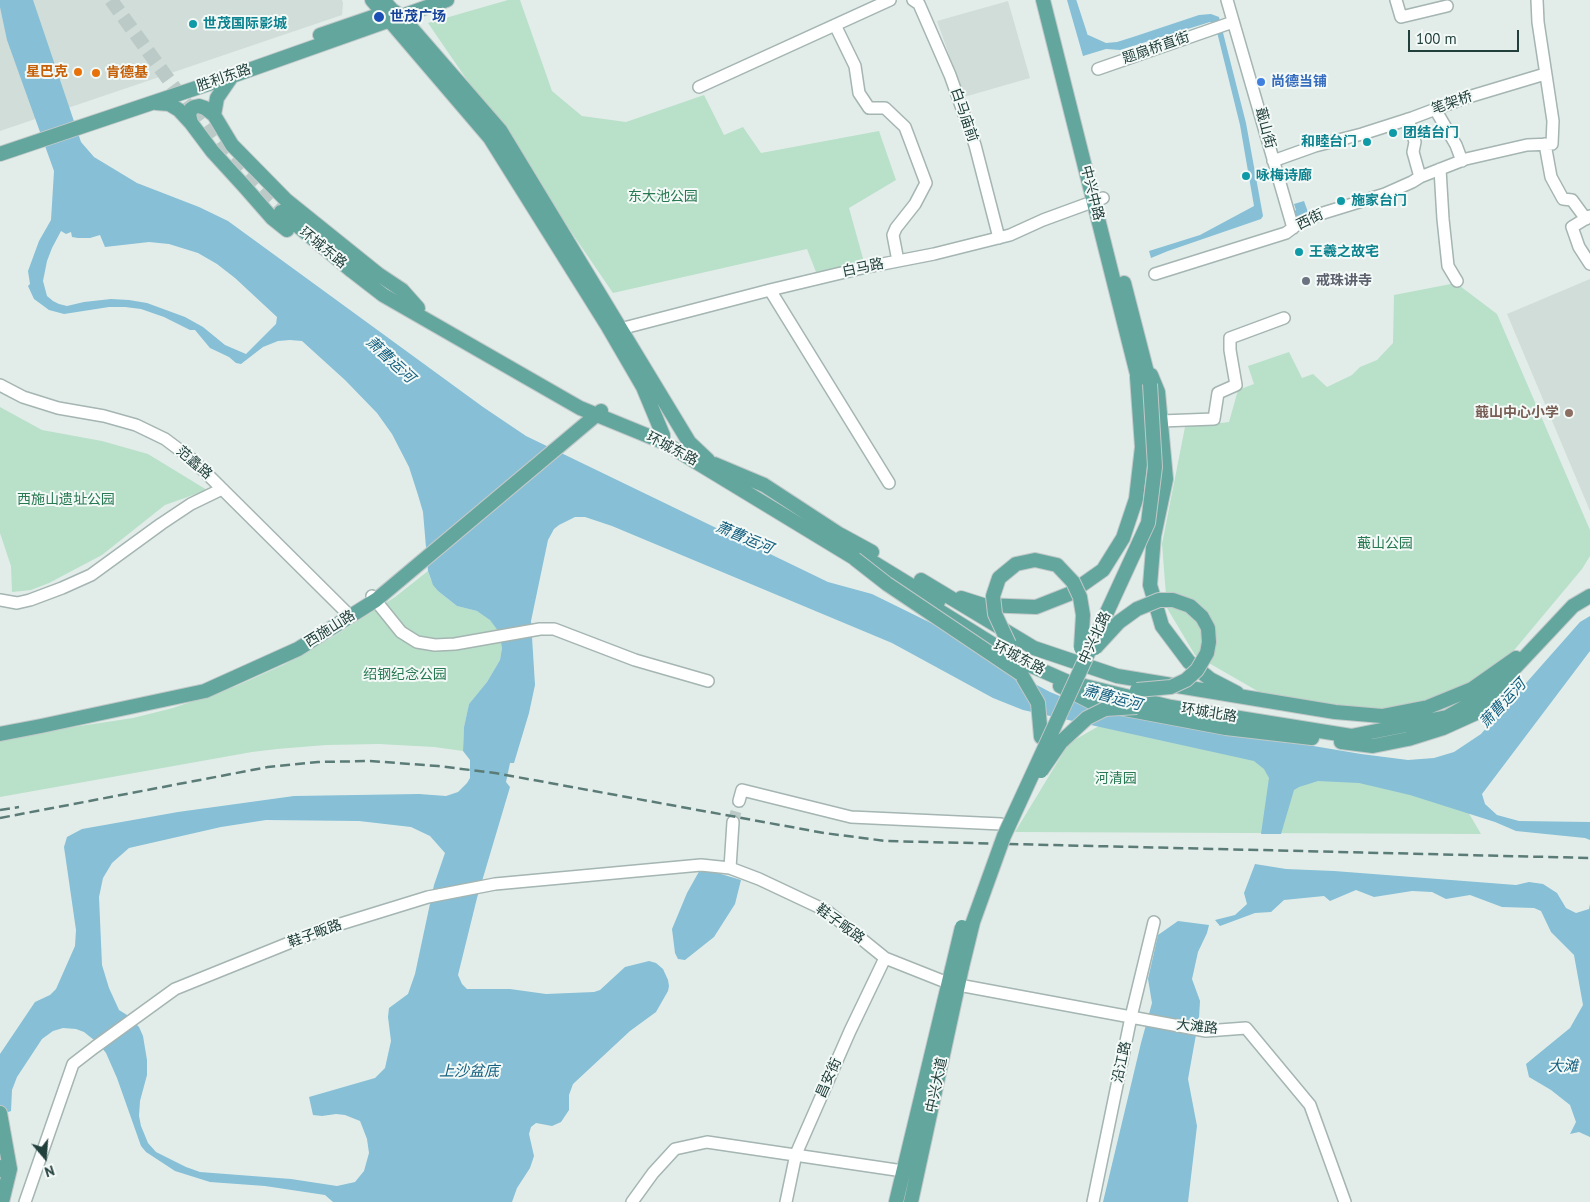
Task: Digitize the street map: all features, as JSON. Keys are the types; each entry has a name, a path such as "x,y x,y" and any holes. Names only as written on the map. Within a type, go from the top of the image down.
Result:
{"main road":[{"path":"372,0 390,12 500,130 689,442 708,463 728,490 864,570 912,606 1093,703 1226,728 1373,746 1408,739 1443,728 1485,709 1525,670 1532,648"},
{"name":"胜利东路","path":"0,154 31,140 424,0"},
{"name":"胜利东路","path":"97,117 153,103 232,76 390,12 447,0"},
{"name":"中兴中路","path":"1043,0 1142,354 1145,385"},
{"name":"中兴中路","path":"1052,0 1099,200 1136,372 1145,385"},
{"path":"390,12 490,138 643,386 663,439"},
{"path":"214,115 218,98 232,76"},
{"path":"153,103 169,104 179,110 212,151 272,218 384,304 400,312 416,311"},
{"path":"191,123 189,115 194,107 205,108 214,115 232,146 286,200 378,274 402,290 416,311"},
{"name":"胜利东路","path":"0,147 31,140"},
{"name":"环城东路","path":"282,210 416,311 581,405 663,439 708,463 855,559 1018,660 1070,679"},
{"path":"1142,354 1158,392 1166,479 1154,536 1150,585 1162,626 1189,662 1210,679 1249,699"},
{"path":"941,592 983,605 1036,607 1069,594 1103,570 1123,538 1136,500 1142,447 1136,372"},
{"name":"中兴北路","path":"957,968 964,918 1002,824 1041,737 1148,523 1155,467 1145,385"},
{"name":"西施山路","path":"568,435 581,405"},
{"name":"西施山路","path":"0,734 205,691 298,649 377,596 568,435 599,412"},
{"path":"708,463 764,485 839,534 1034,648 1116,676 1334,712 1382,716 1428,707 1472,689 1532,648"},
{"name":"环城东路","path":"750,491 1070,679"},
{"path":"855,559 887,584 1020,674 1038,703 1041,737"},
{"path":"1009,644 995,614 994,596 999,578 1016,564 1035,560 1057,565 1073,582 1080,597 1083,615 1083,653"},
{"name":"环城北路","path":"1070,679 1172,703 1351,736 1447,717 1493,691 1570,603 1590,591"},
{"name":"西施山路","path":"0,725 40,720 203,686 296,645 346,612 377,596"},
{"name":"环城北路","path":"1532,648 1573,606 1590,596"},
{"path":"1083,653 1137,609 1159,600 1173,600 1190,606 1202,617 1208,628 1209,642 1207,653 1197,670 1186,680 1171,687 1136,690"},
{"name":"中兴北路","path":"957,968 1004,836 1083,653"},
{"name":"环城北路","path":"1070,679 1136,690 1172,703"},
{"path":"1021,798 1062,742 1087,718 1105,709 1137,707 1262,727 1351,736"},
{"name":"中兴大道","path":"896,1202 957,968"},
{"name":"中兴大道","path":"911,1202 953,984"},
{"path":"0,1113 10,1169 2,1202"}],"street":[{"path":"699,87 890,0"},
{"name":"白马庙前","path":"913,0 919,4 950,75 975,145 999,238"},
{"name":"蕺山街","path":"1229,0 1225,24 1254,91 1293,228"},
{"path":"1396,0 1401,17 1447,6"},
{"path":"1537,0 1538,22 1553,121 1548,144 1551,177 1562,199 1572,200 1588,218 1572,227 1579,246 1590,264"},
{"name":"题扇桥直街","path":"1098,69 1225,24"},
{"path":"835,25 855,66 859,93 869,108 885,108 906,127 926,184 915,204 892,235 898,261"},
{"name":"笔架桥","path":"1273,161 1315,146 1362,134 1408,119 1465,98 1545,74"},
{"path":"1435,109 1456,145 1462,161"},
{"path":"1408,119 1415,142 1413,152 1420,176"},
{"name":"西街","path":"1155,274 1286,233 1320,214 1385,194 1412,182 1420,176 1462,161 1527,146 1548,144"},
{"path":"1440,169 1442,219 1448,266 1458,281"},
{"name":"白马路","path":"620,328 770,290 999,238 1099,200"},
{"path":"770,290 889,484"},
{"path":"1161,421 1214,419 1218,393 1236,385 1230,350 1230,338 1284,318"},
{"name":"范蠡路","path":"0,385 23,397 58,408 104,416 136,425 165,439 193,460 346,612"},
{"path":"0,600 17,603 30,600 91,575 191,504 222,488"},
{"path":"377,596 401,632 417,642 435,645 455,644 540,628 554,629 634,660 708,681"},
{"path":"740,796 851,817 1002,824"},
{"path":"730,868 733,822"},
{"name":"鞋子畈路","path":"25,1202 73,1064 95,1047 175,990 321,930 428,897 495,884 702,865 730,868 760,879 826,911 885,958 953,984"},
{"name":"沿江路","path":"1093,1202 1137,1018 1154,922"},
{"name":"昌安街","path":"786,1202 796,1154 885,958"},
{"name":"大滩路","path":"953,984 1206,1031 1246,1028 1310,1105 1345,1202"},
{"path":"632,1202 653,1173 675,1149 707,1142 796,1154 904,1172"}],"shaded area":[{"path":"0,0 342,0 343,3 342,15 0,131"},
{"path":"1008,1 1030,78 964,97 937,21"},
{"name":"蕺山中心小学","path":"1590,279 1590,511 1507,314"}],"green space":[{"name":"东大池公园","path":"508,0 520,0 552,91 582,116 626,122 704,95 724,135 743,127 761,153 879,131 896,180 849,208 864,262 816,272 807,249 613,293 428,23"},
{"name":"蕺山公园","path":"1456,283 1497,314 1590,530 1590,556 1582,569 1480,691 1401,714 1273,700 1195,655 1167,608 1162,544 1185,427 1229,422 1238,390 1254,384 1248,366 1289,352 1302,378 1313,374 1327,387 1352,375 1360,367 1377,360 1393,343 1394,295"},
{"name":"西施山遗址公园","path":"0,407 42,430 102,441 148,454 207,490 165,505 102,555 49,583 31,590 12,592 11,566 0,533"},
{"name":"绍钢纪念公园","path":"428,571 438,591 457,606 477,611 486,616 497,627 501,637 500,660 487,682 469,704 464,727 463,751 434,747 379,744 326,745 277,749 0,797 0,738 133,718 173,708 236,686 283,665 331,638 395,597"},
{"name":"河清园","path":"1106,722 1457,793 1481,834 1015,832 1069,743"}],"water":[{"path":"0,0 33,0 81,142 94,157 137,183 199,207 228,221 483,407 526,436 828,582 872,594 939,627 1003,667 1050,692 1072,701 1224,731 1361,754 1408,760 1434,758 1454,752 1481,734 1580,622 1590,616 1590,651 1482,794 1485,804 1497,815 1519,821 1590,822 1590,840 1516,831 1495,822 1410,795 1359,783 1318,781 1294,790 1281,834 1261,834 1269,778 1264,769 1254,761 1023,710 993,698 892,643 612,526 585,517 575,517 554,529 548,540 531,621 535,685 514,763 510,763 506,782 510,787 477,898 458,975 462,984 467,989 510,989 546,994 594,992 600,990 625,967 649,961 656,963 663,969 669,986 656,1012 630,1031 573,1084 569,1095 569,1110 561,1122 552,1126 536,1123 531,1127 529,1134 534,1156 530,1168 517,1188 512,1202 333,1202 325,1195 265,1186 210,1182 175,1171 146,1152 141,1146 106,1053 99,1044 84,1032 76,1029 63,1028 53,1031 42,1039 17,1077 12,1090 11,1111 0,1115 0,1054 35,1002 50,995 56,989 75,946 76,930 64,847 67,837 82,829 178,812 294,796 419,794 446,796 458,792 470,778 470,760 463,751 464,727 469,704 487,682 500,660 502,648 499,632 490,620 477,611 457,606 433,585 428,571 423,512 409,467 392,434 377,413 345,380 302,341 278,341 263,347 241,364 210,348 195,330 190,330 164,317 141,309 109,307 64,314 49,310 34,299 28,286 30,284 28,271 39,241 51,220 54,171 7,40","holes":["61,231 66,234 71,232 72,237 78,238 90,238 100,235 105,247 149,242 169,244 198,253 217,264 235,278 277,317 276,324 246,354 225,345 203,327 185,317 147,303 111,299 67,306 59,304 47,296 43,281 47,261","266,820 359,821 411,827 430,836 445,853 434,885 415,974 408,994 389,1008 388,1017 391,1041 385,1068 375,1078 309,1097 313,1115 345,1115 360,1121 367,1139 369,1153 364,1171 355,1182 337,1186 291,1179 200,1172 156,1152 148,1143 139,1116 140,1101 147,1075 147,1060 143,1036 139,1027 119,1010 109,988 102,965 99,897 103,878 112,863 129,848 221,827"]},
{"path":"1067,0 1075,0 1086,34 1106,43 1117,42 1199,15 1211,14 1219,17 1246,123 1263,216 1261,219 1151,258 1149,251 1200,235 1254,206 1240,125 1217,32 1214,24 1210,22 1120,50 1106,49 1083,56"},
{"path":"1304,201 1309,215 1294,219 1292,212 1296,210 1294,204"},
{"name":"大滩","path":"1255,864 1286,869 1516,885 1529,882 1543,884 1557,893 1566,908 1576,913 1589,909 1590,904 1590,1137 1579,1132 1570,1134 1576,1122 1570,1105 1551,1090 1529,1077 1526,1064 1570,1028 1583,1005 1574,955 1551,932 1541,911 1534,908 1502,907 1470,895 1446,899 1432,892 1412,891 1374,897 1356,890 1330,901 1324,896 1284,900 1271,912 1255,913 1220,926 1215,920 1235,915 1247,904 1244,893"},
{"path":"701,868 741,880 735,904 714,937 685,960 678,959 675,953 672,929 687,893"},
{"path":"1178,921 1209,925 1198,952 1192,979 1200,1001 1199,1018 1188,1079 1197,1126 1188,1202 1103,1202 1152,1003 1148,979 1158,935"}],"waterway":[{"path":"1075,0 1086,34"}],"tunnel":[{"path":"111,0 197,119"},
{"path":"196,107 227,150 241,164"},
{"path":"230,162 281,212"},
{"path":"733,822 739,801"}],"railway":[{"path":"0,818 268,767 318,762 370,761 438,766 495,773 824,833 886,841 1590,858"},
{"path":"0,810 19,807"}],"place":[{"name":"世茂广场","path":"379,17"},
{"name":"世茂国际影城","path":"193,24"},
{"name":"星巴克","path":"78,72"},
{"name":"肯德基","path":"96,73"},
{"name":"尚德当铺","path":"1261,82"},
{"name":"团结台门","path":"1393,133"},
{"name":"和睦台门","path":"1367,142"},
{"name":"咏梅诗廊","path":"1246,176"},
{"name":"施家台门","path":"1341,201"},
{"name":"王羲之故宅","path":"1299,252"},
{"name":"戒珠讲寺","path":"1306,281"},
{"name":"蕺山中心小学","path":"1569,413"}],"water label":[{"name":"萧曹运河","path":"390,360"},
{"name":"萧曹运河","path":"744,538"},
{"name":"萧曹运河","path":"1112,698"},
{"name":"萧曹运河","path":"1503,704"},
{"name":"上沙盆底","path":"469,1072"}]}
